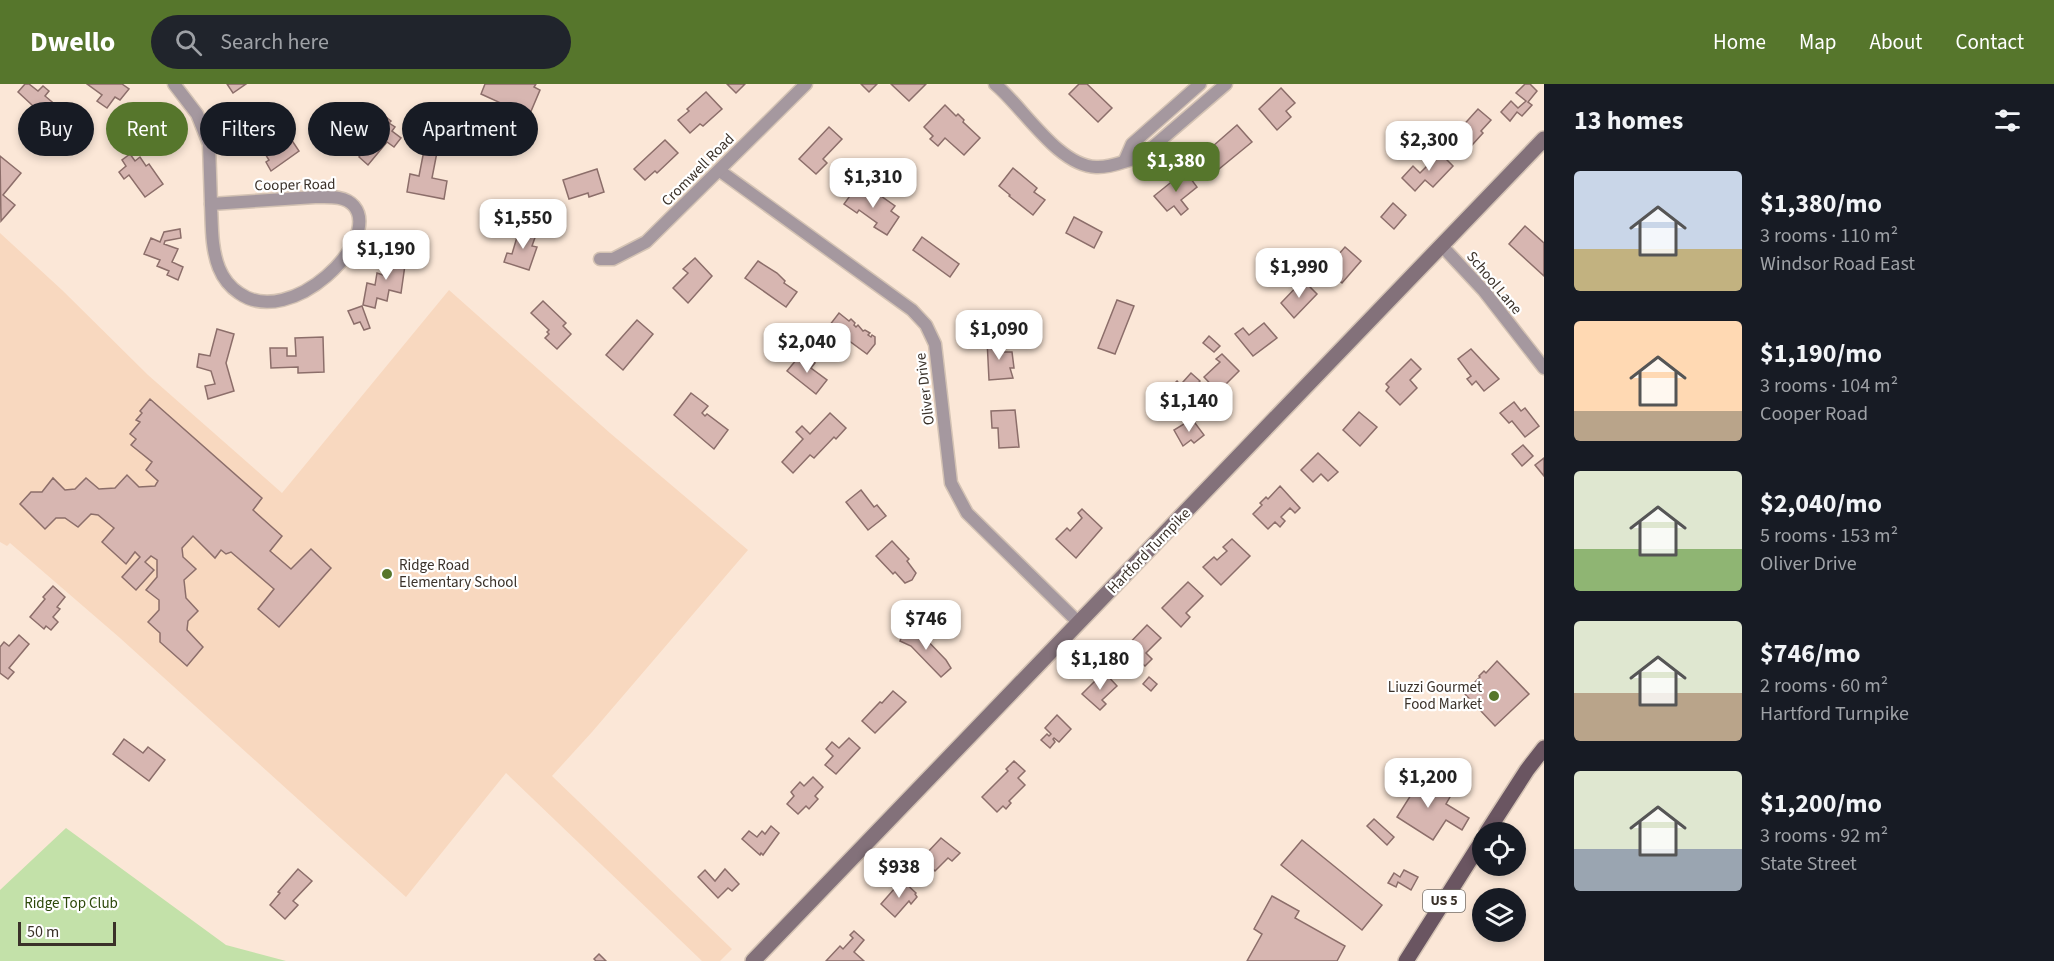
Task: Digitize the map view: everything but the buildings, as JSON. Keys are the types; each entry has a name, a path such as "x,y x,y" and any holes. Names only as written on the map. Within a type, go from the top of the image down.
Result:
{"main road":[{"name":"Hartford Turnpike","path":"753,961 1544,139"},
{"path":"1493,822 1544,748"},
{"name":"US 5","path":"1406,961 1472,857"}],"street":[{"name":"Cooper Road","path":"174,84 196,114 209,144 211,204 213,242 219,269 225,280 235,290 248,300 260,303 294,297 315,287 346,253 358,231 358,214 354,206 345,200 336,198 315,197 211,204"},
{"name":"Cromwell Road","path":"600,259 613,260 646,242 806,84"},
{"path":"995,84 1068,158 1082,166 1098,167 1112,166 1125,160 1141,157 1226,84"},
{"path":"1125,160 1132,144 1200,84"},
{"name":"Oliver Drive","path":"720,171 883,287 926,324 935,344 951,483 959,501 975,520 1078,623"},
{"name":"School Lane","path":"1442,246 1484,291 1544,368"}],"shaded area":[{"name":"Ridge Road Elementary School","path":"0,233 148,375 282,493 449,290 610,433 748,550 552,776 732,949 720,961 702,961 506,773 406,897 120,638 10,543 7,546 0,542"}],"green space":[{"name":"Ridge Top Club","path":"66,828 226,945 286,961 0,961 0,890"}],"place":[{"name":"Ridge Road Elementary School","path":"387,574"},
{"name":"Liuzzi Gourmet Food Market","path":"1494,696"}]}
